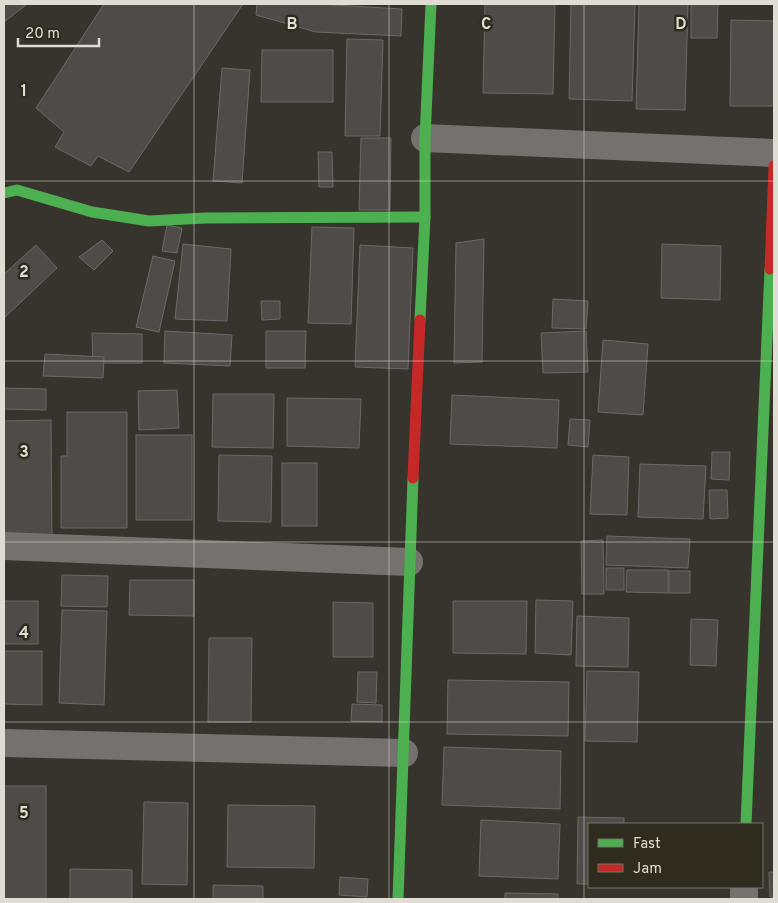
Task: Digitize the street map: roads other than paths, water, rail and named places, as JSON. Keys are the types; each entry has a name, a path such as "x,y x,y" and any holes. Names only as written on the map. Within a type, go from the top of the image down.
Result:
{"street":[{"path":"398,899 409,562 425,217 425,138 431,4"},
{"path":"425,138 774,153"},
{"path":"746,823 774,166"},
{"path":"4,193 16,190 92,212 149,221 205,218 425,217"},
{"path":"4,546 409,562"},
{"path":"4,744 404,753"}]}
